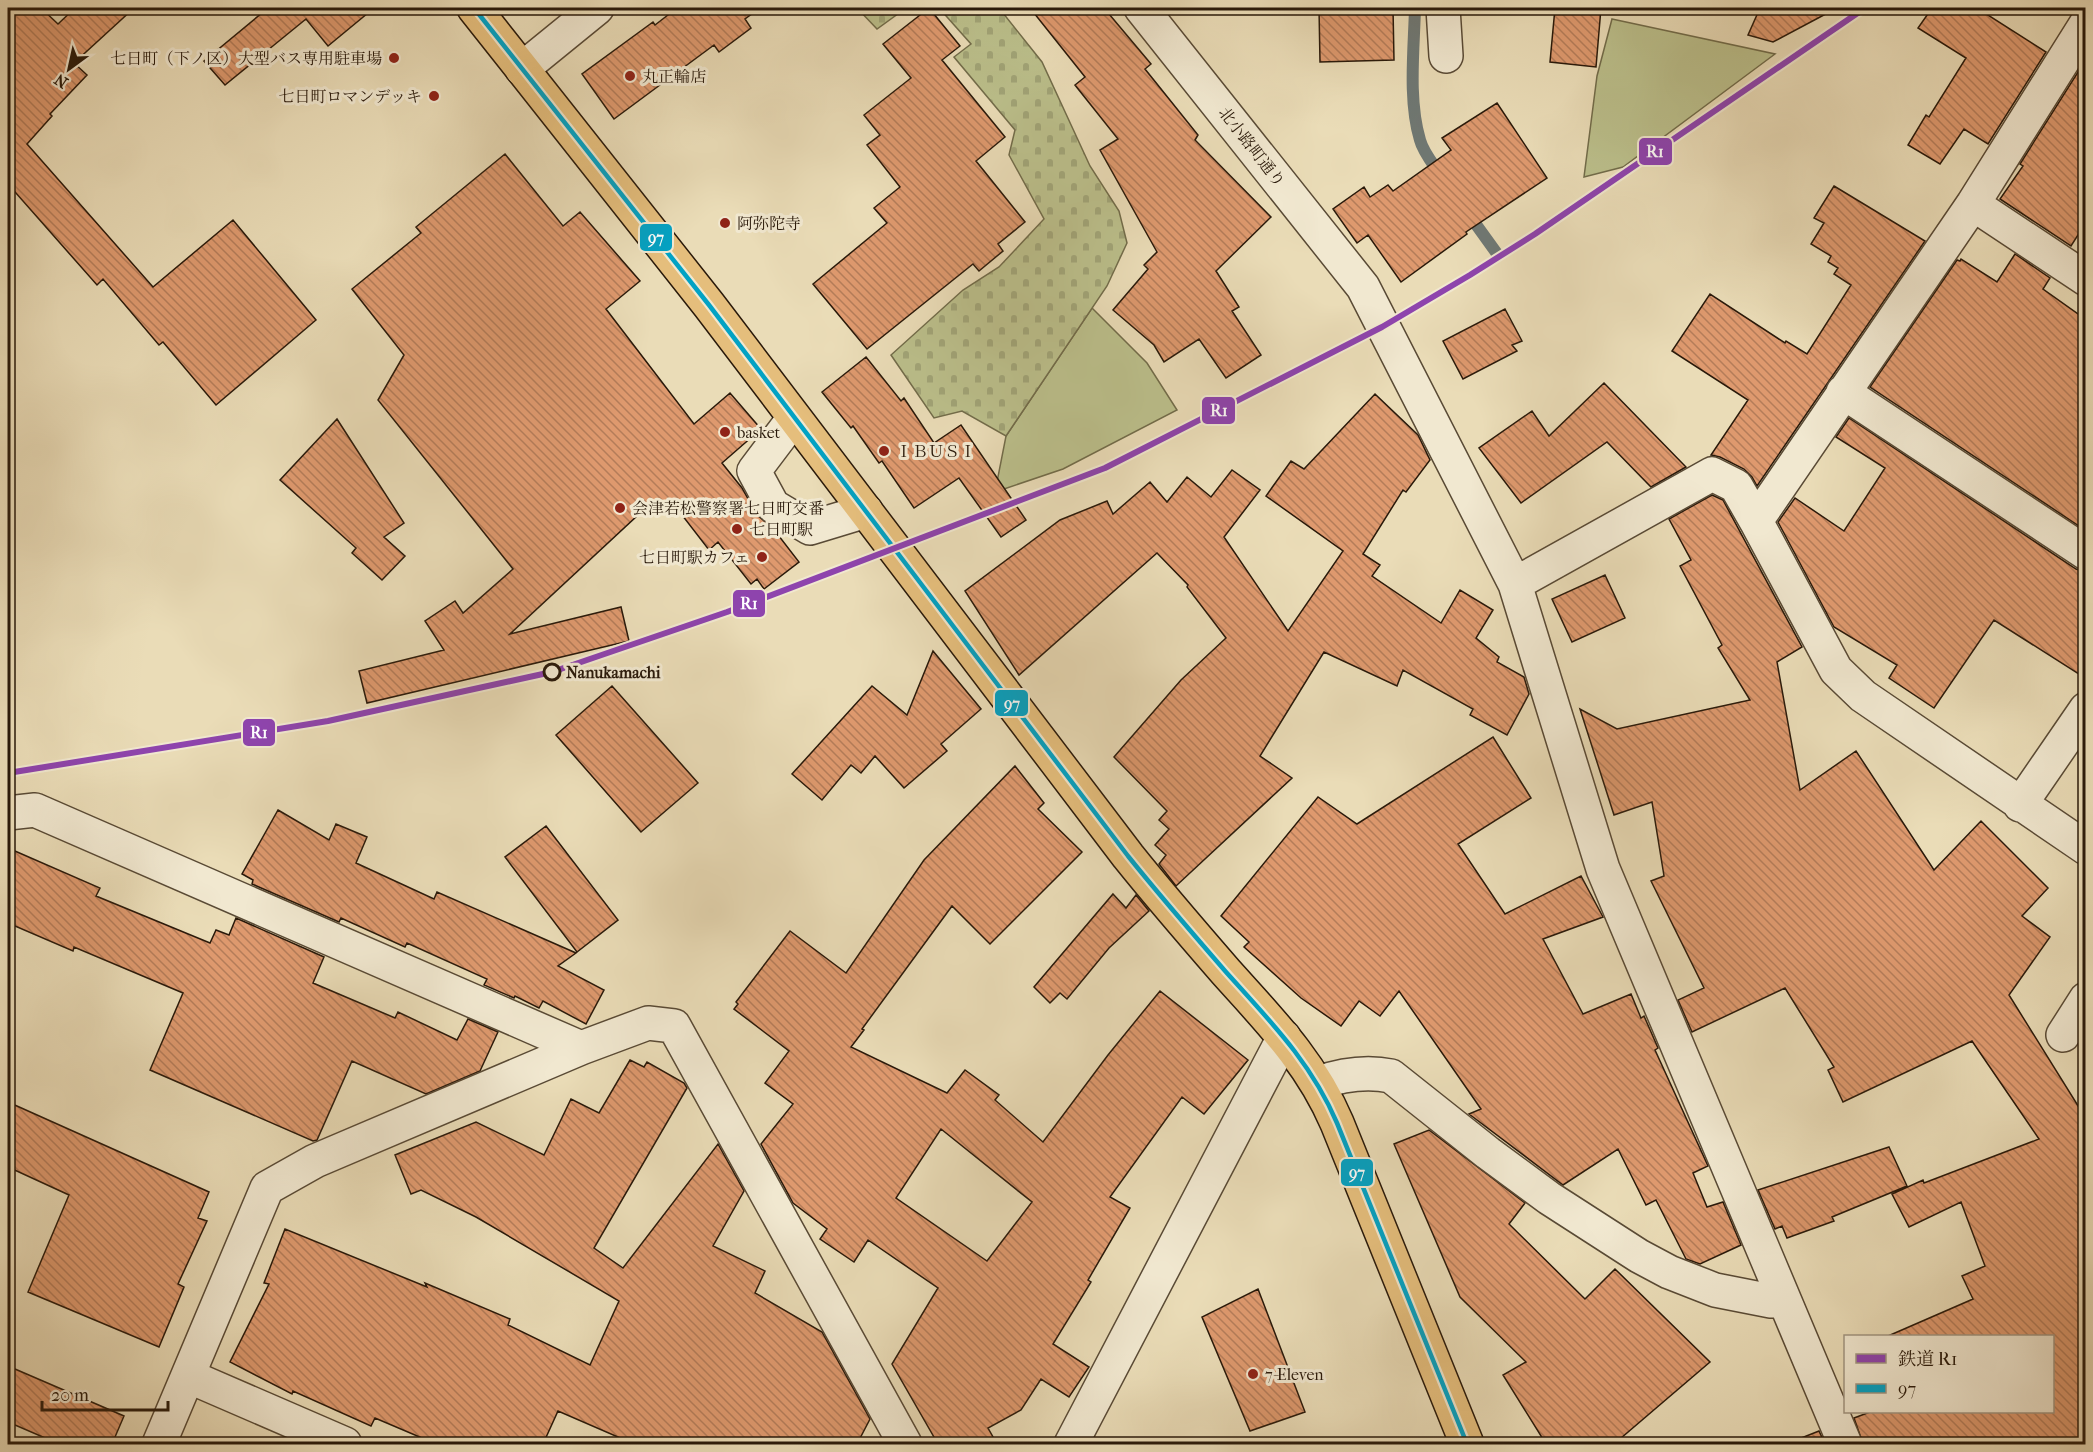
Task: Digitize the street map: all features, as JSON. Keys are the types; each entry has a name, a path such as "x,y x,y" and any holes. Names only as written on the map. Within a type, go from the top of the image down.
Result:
{"highway":[{"path":"474,8 709,305 1128,856 1295,1049 1318,1083 1337,1123 1467,1444"}],"street":[{"path":"522,69 597,8"},
{"name":"北小路町通り","path":"1141,8 1363,286 1515,584 1603,868 1845,1444"},
{"path":"1443,8 1446,56"},
{"path":"1756,521 1973,204 2085,24"},
{"path":"1973,204 2085,279"},
{"path":"1843,392 2085,553"},
{"path":"794,418 754,471 773,506 810,528 866,511"},
{"path":"1515,584 1712,474 1736,486 1836,670 1863,696 2085,848"},
{"path":"2020,805 2085,709"},
{"path":"8,813 35,810 581,1048"},
{"path":"2063,1035 2085,999"},
{"path":"159,1444 267,1188 315,1161 581,1048 648,1023 674,1026 905,1444"},
{"path":"1071,1444 1284,1037"},
{"path":"1318,1083 1347,1075 1377,1073 1391,1076 1549,1198 1639,1256 1669,1272 1715,1290 1771,1301 1784,1300"},
{"path":"188,1376 345,1444"}],"green space":[{"path":"857,8 906,8 877,29"},
{"path":"939,8 999,8 1042,62 1090,166 1119,211 1127,243 1107,286 1006,436 962,411 934,418 891,355 963,290 999,267 1044,219 1009,155 1015,130 954,57 971,44"},
{"path":"1612,19 1775,54 1623,167 1584,177 1597,76"},
{"path":"1092,308 1147,363 1177,410 1063,469 995,492 1006,436"}],"building":[{"path":"17,8 41,8 58,24 75,8 134,8 74,63 87,75 50,114 52,116 27,144 153,287 233,220 316,320 216,405 163,342 159,345 103,279 97,285 8,184 8,17"},
{"path":"268,8 374,8 328,46 306,19 225,85 204,61"},
{"path":"677,8 760,8 745,19 751,28 719,52 714,45 614,119 582,74 653,22 655,25"},
{"path":"929,8 960,46 942,60 1005,137 976,161 1025,222 998,244 1003,251 979,271 973,264 867,349 813,284 887,223 874,208 900,187 867,145 880,135 864,115 911,78 883,44"},
{"path":"1030,8 1104,8 1151,64 1145,69 1198,135 1195,140 1271,217 1216,271 1239,307 1232,311 1261,355 1226,378 1199,339 1164,362 1154,345 1113,310 1148,269 1144,265 1157,252 1100,150 1118,139 1075,85 1085,77"},
{"path":"1319,8 1393,8 1394,60 1320,62"},
{"path":"1555,8 1601,8 1596,67 1550,62"},
{"path":"1760,8 1837,8 1773,42 1748,35"},
{"path":"1932,8 1977,8 2046,52 1988,144 1964,129 1940,164 1908,145 1926,115 1929,117 1966,58 1918,28"},
{"path":"2078,72 2085,77 2085,224 2071,246 2000,199 2023,166 2020,164"},
{"path":"1497,103 1547,178 1466,232 1467,234 1401,282 1368,235 1357,243 1333,209 1364,187 1370,197 1388,185 1393,191 1451,150 1442,138"},
{"path":"505,154 563,226 580,212 640,281 606,309 694,424 730,393 761,429 722,463 742,488 757,515 772,527 799,562 764,589 757,579 751,584 718,542 709,550 672,502 660,513 651,503 510,634 621,607 629,641 367,703 359,671 444,650 425,621 455,601 463,613 513,569 378,400 404,355 352,289 421,233 416,227"},
{"path":"1834,186 1925,241 1757,486 1744,469 1711,455 1748,400 1672,351 1710,294 1785,343 1786,341 1807,354 1851,285 1834,274 1838,268 1828,262 1831,256 1811,244 1824,223 1814,218"},
{"path":"2015,254 2050,278 2043,289 2085,319 2085,530 1870,387 1957,260 1961,259 1997,282"},
{"path":"1505,309 1522,341 1512,345 1517,351 1463,379 1443,341"},
{"path":"866,357 901,401 904,398 934,443 961,425 1026,520 1001,537 959,478 914,508 882,461 879,463 853,426 851,428 822,392"},
{"path":"1604,383 1686,467 1651,487 1607,442 1521,503 1479,448 1532,411 1549,436"},
{"path":"1375,394 1418,435 1430,460 1406,492 1403,490 1363,554 1380,565 1372,576 1441,623 1460,590 1493,610 1476,638 1499,657 1497,662 1524,677 1529,694 1507,735 1470,715 1473,709 1403,670 1397,686 1324,652 1260,756 1292,778 1176,886 1159,864 1166,855 1155,845 1169,829 1159,820 1167,811 1114,757 1181,680 1226,638 1187,587 1188,585 1157,553 1019,675 965,591 1060,520 1107,501 1113,514 1150,482 1167,502 1187,477 1211,497 1232,470 1260,490 1224,537 1288,631 1343,551 1266,496 1291,461 1304,469"},
{"path":"1849,418 2076,569 2085,572 2085,678 1994,620 1934,708 1889,678 1897,665 1834,627 1778,522 1795,498 1844,531 1885,468 1836,437"},
{"path":"337,419 404,523 384,537 405,556 382,580 352,553 356,548 280,480"},
{"path":"1712,495 1723,500 1802,647 1777,662 1800,790 1856,751 1934,870 1981,821 2048,888 2022,916 2050,937 2009,995 2085,1117 2085,1444 1863,1444 1854,1418 1867,1413 2054,1413 2054,1335 1890,1335 1973,1299 1962,1276 1985,1266 1961,1202 1909,1227 1892,1194 1923,1180 1924,1183 2039,1139 1972,1041 1843,1102 1828,1070 1834,1067 1785,988 1692,1032 1678,1000 1704,988 1651,881 1664,876 1652,802 1614,815 1580,709 1617,729 1750,700 1718,648 1722,645 1680,566 1691,560 1669,519"},
{"path":"1605,575 1625,618 1572,642 1552,599"},
{"path":"933,651 981,709 941,744 947,751 904,788 875,756 861,773 851,765 822,800 792,774 872,686 907,715"},
{"path":"612,686 698,783 641,832 556,735"},
{"path":"1493,737 1531,798 1458,844 1505,914 1581,876 1603,917 1543,939 1583,1014 1631,994 1641,1018 1644,1016 1658,1048 1655,1050 1708,1166 1693,1173 1707,1207 1723,1202 1741,1245 1700,1264 1686,1259 1656,1200 1646,1205 1618,1149 1563,1185 1469,1114 1481,1109 1399,991 1380,1016 1359,1001 1341,1026 1301,998 1244,947 1249,942 1221,916 1318,797 1357,824"},
{"path":"1015,766 1044,803 1038,809 1082,852 990,944 952,906 851,1047 947,1093 965,1070 999,1095 995,1100 1043,1142 1108,1055 1160,991 1248,1060 1204,1114 1182,1097 1110,1197 1130,1208 1088,1280 1091,1282 1053,1344 1089,1367 1069,1397 1041,1379 1021,1410 988,1428 997,1444 938,1444 892,1364 938,1288 868,1240 854,1262 820,1239 827,1229 793,1203 761,1144 793,1104 765,1083 789,1051 734,1009 738,1004 736,1002 790,931 846,973 924,860","holes":["941,1129 1032,1202 987,1261 896,1198"]},
{"path":"278,810 329,840 336,824 367,837 356,863 434,899 437,892 576,953 558,966 604,990 586,1024 543,1001 539,1008 515,996 514,998 484,985 487,979 407,943 405,947 341,918 339,922 252,884 253,880 242,874"},
{"path":"546,826 618,920 577,952 505,857"},
{"path":"8,848 100,888 96,896 210,943 216,930 229,935 236,918 324,957 313,983 395,1018 398,1012 457,1040 468,1019 498,1032 480,1071 426,1094 352,1061 317,1140 313,1141 150,1070 183,993 74,947 73,951 8,923"},
{"path":"1113,894 1126,908 1136,895 1149,911 1109,948 1067,999 1060,993 1050,1003 1034,987"},
{"path":"630,1060 644,1067 647,1062 684,1083 687,1088 594,1248 623,1268 718,1144 744,1191 713,1246 765,1271 755,1293 822,1332 870,1419 857,1444 634,1444 558,1411 543,1444 436,1444 375,1418 371,1426 293,1391 292,1394 230,1362 269,1284 264,1283 285,1229 427,1287 425,1283 510,1319 508,1325 590,1365 619,1301 476,1217 421,1190 411,1194 395,1155 476,1122 544,1155 571,1099 599,1113"},
{"path":"8,1102 209,1192 198,1218 207,1221 178,1284 184,1287 159,1347 28,1292 69,1195 8,1167"},
{"path":"1429,1130 1525,1203 1509,1224 1585,1299 1615,1269 1710,1362 1614,1444 1546,1444 1503,1375 1526,1362 1460,1297 1394,1144"},
{"path":"1889,1147 1907,1186 1832,1217 1834,1221 1787,1238 1782,1226 1775,1229 1758,1190"},
{"path":"1258,1289 1305,1412 1250,1431 1202,1317"},
{"path":"8,1366 124,1416 112,1444 59,1444 8,1422"},
{"path":"1819,1431 1825,1444 1791,1444 1791,1442"}],"waterway":[{"path":"1415,8 1413,74 1416,125 1424,149 1441,176"},
{"path":"1467,212 1498,255"}],"rail line":[{"name":"R1","path":"8,773 328,721 552,672 727,612 1105,468 1382,327 1470,275 1535,234 1865,8"}],"transit line":[{"name":"97","path":"474,8 709,305 1128,856 1274,1025 1302,1061 1327,1101 1337,1123 1467,1444"}],"place":[{"name":"七日町（下ノ区）大型バス専用駐車場","path":"394,58"},
{"name":"丸正輪店","path":"630,76"},
{"name":"七日町ロマンデッキ","path":"434,96"},
{"name":"阿弥陀寺","path":"725,223"},
{"name":"basket","path":"725,432"},
{"name":"ＩＢＵＳＩ","path":"884,451"},
{"name":"会津若松警察署七日町交番","path":"620,508"},
{"name":"七日町駅","path":"737,529"},
{"name":"七日町駅カフェ","path":"762,557"},
{"name":"Nanukamachi","path":"552,672"},
{"name":"7-Eleven","path":"1253,1374"}]}
